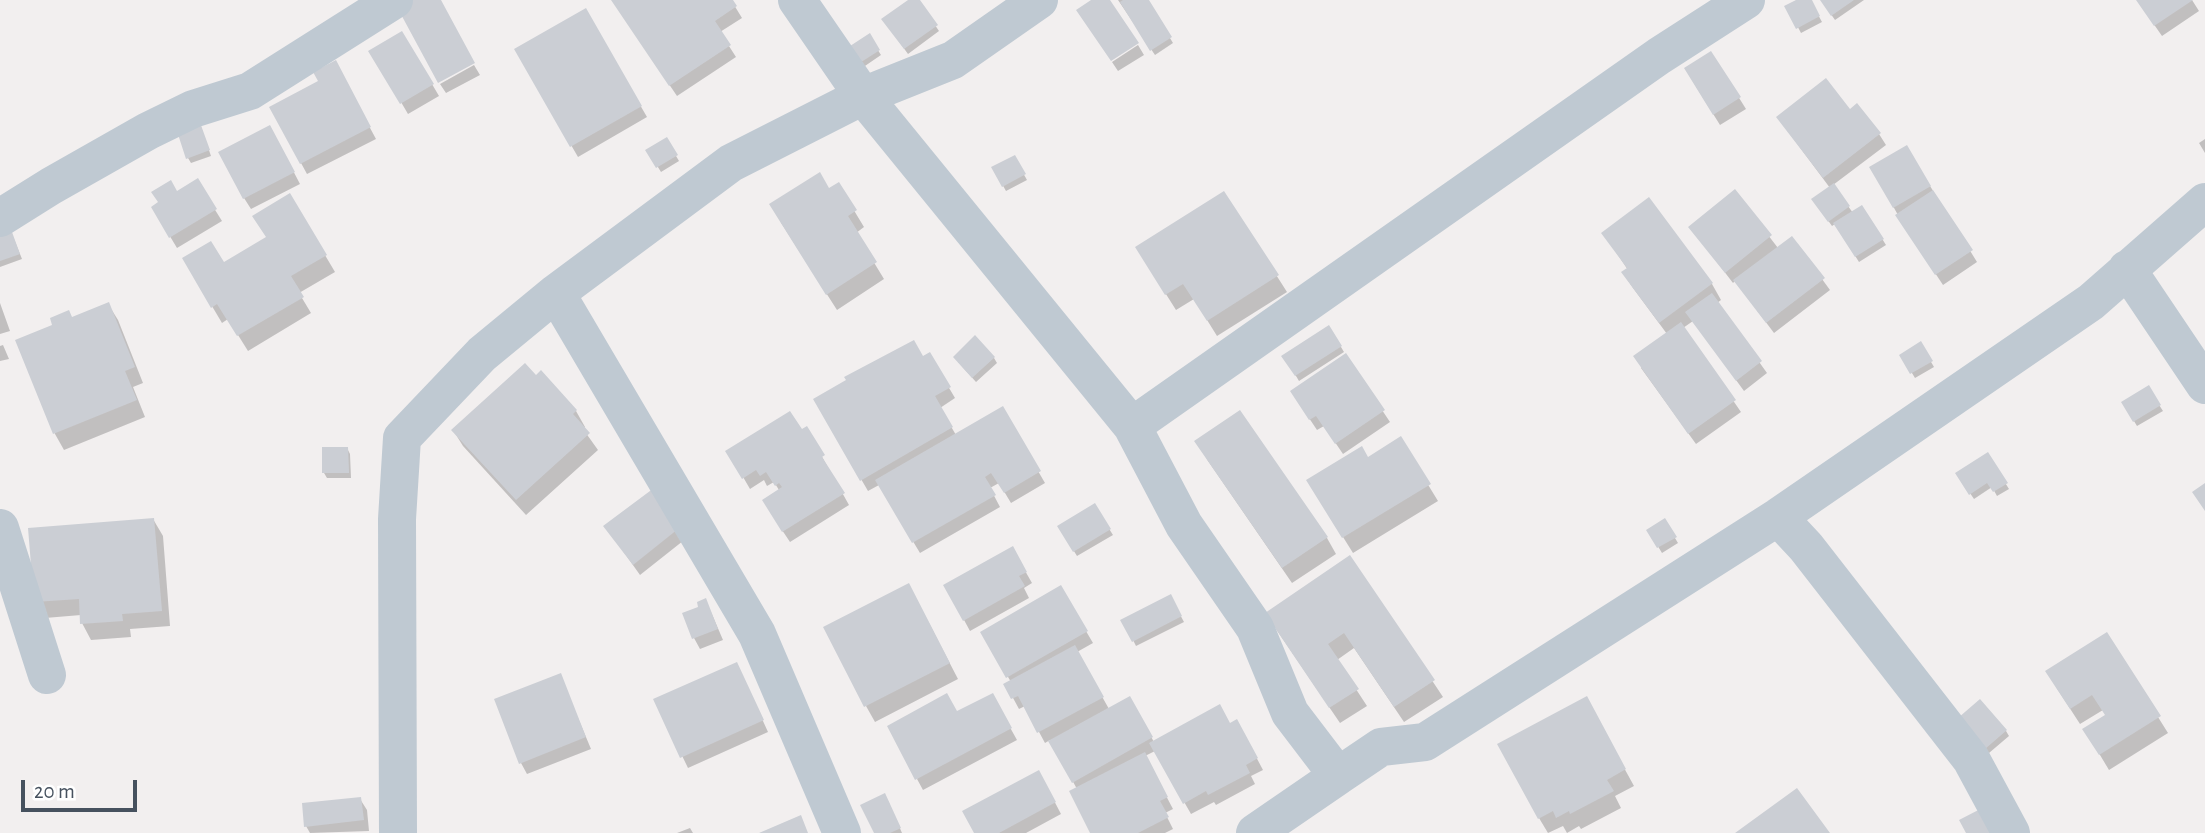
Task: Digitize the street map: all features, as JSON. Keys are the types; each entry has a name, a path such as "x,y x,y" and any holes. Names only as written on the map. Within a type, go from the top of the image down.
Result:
{"street":[{"path":"0,218 148,131 193,109 250,91 394,0"},
{"path":"797,0 863,96 1132,426 1184,525 1255,628 1290,713 1338,776"},
{"path":"398,833 397,519 402,438 482,354 556,293 731,163 863,96 953,60 1039,0"},
{"path":"1132,426 1659,56 1746,0"},
{"path":"1255,833 1381,747 1425,742 1778,517 2091,302 2205,202"},
{"path":"2127,269 2205,385"},
{"path":"556,293 757,634 842,833"},
{"path":"1778,517 1806,547 1971,758 2011,833"},
{"path":"0,528 47,675"}],"building":[{"path":"411,0 441,0 475,63 438,83 397,7"},
{"path":"611,0 733,0 737,6 715,21 731,45 669,86"},
{"path":"908,0 920,0 938,25 904,49 881,19"},
{"path":"1091,0 1110,0 1139,43 1111,61 1076,10"},
{"path":"1149,0 1172,37 1150,51 1120,2"},
{"path":"1796,0 1812,0 1820,16 1796,29 1784,6"},
{"path":"1820,0 1854,0 1831,16"},
{"path":"2136,0 2193,0 2154,26"},
{"path":"586,8 642,106 570,147 514,49"},
{"path":"402,31 434,84 400,104 368,51"},
{"path":"870,33 880,50 858,64 847,48"},
{"path":"1711,51 1741,97 1713,115 1684,68"},
{"path":"336,60 371,127 300,164 269,107 318,81 313,72"},
{"path":"1826,78 1850,109 1857,103 1881,133 1823,178 1776,117"},
{"path":"198,117 210,150 186,159 175,125"},
{"path":"270,125 295,172 243,199 218,152"},
{"path":"667,137 678,155 656,168 645,150"},
{"path":"1907,145 1931,186 1893,208 1869,167"},
{"path":"1015,155 1026,174 1002,187 991,167"},
{"path":"820,172 829,188 839,182 857,210 848,216 877,262 826,295 769,204"},
{"path":"198,178 217,209 169,238 151,207 158,202 151,192 171,180 177,191"},
{"path":"1834,183 1850,206 1828,222 1811,199"},
{"path":"1735,189 1772,235 1725,273 1688,227"},
{"path":"1933,190 1973,250 1935,275 1895,215"},
{"path":"1224,191 1279,275 1207,321 1183,284 1165,295 1135,247"},
{"path":"290,193 327,255 291,276 304,297 237,336 217,304 211,308 182,258 211,241 224,262 266,237 252,216"},
{"path":"1649,197 1713,283 1659,323 1621,272 1627,268 1601,233"},
{"path":"1862,205 1884,239 1855,257 1833,223"},
{"path":"12,232 20,254 0,261 0,236"},
{"path":"1792,236 1825,278 1766,323 1733,280"},
{"path":"1712,293 1762,361 1736,381 1685,312"},
{"path":"109,302 135,367 125,371 137,400 53,434 15,340 52,325 50,318 69,310 72,317"},
{"path":"1681,322 1736,400 1688,434 1633,356"},
{"path":"1329,325 1342,346 1295,376 1281,356"},
{"path":"975,335 995,357 972,378 953,357"},
{"path":"914,340 923,356 930,352 951,387 935,396 953,427 860,481 813,399 846,380 844,377"},
{"path":"1921,341 1933,361 1910,374 1899,355"},
{"path":"1346,353 1385,410 1335,444 1316,416 1309,420 1290,391"},
{"path":"525,363 536,375 541,370 577,410 573,414 590,433 516,500 451,430"},
{"path":"2149,385 2161,405 2133,422 2121,402"},
{"path":"1003,406 1041,471 1004,493 991,473 985,477 996,495 912,543 875,480"},
{"path":"1240,410 1328,537 1282,568 1194,441"},
{"path":"790,411 802,429 807,426 825,455 822,457 845,493 782,532 762,500 782,487 779,483 775,486 766,472 760,476 756,470 742,479 725,451"},
{"path":"1401,436 1431,484 1342,538 1306,480 1362,446 1368,457"},
{"path":"322,447 348,447 349,473 322,473"},
{"path":"1988,452 2008,483 1993,492 1987,483 1969,495 1955,473"},
{"path":"2205,483 2205,511 2192,492"},
{"path":"654,488 683,525 633,565 603,526"},
{"path":"1095,503 1111,529 1073,552 1057,526"},
{"path":"154,518 162,611 122,614 123,621 80,624 79,599 34,602 28,528"},
{"path":"1665,518 1677,537 1657,548 1646,530"},
{"path":"1013,546 1027,572 1019,576 1025,586 963,621 943,585"},
{"path":"1350,555 1435,680 1394,707 1344,633 1328,644 1359,689 1329,708 1265,613"},
{"path":"909,583 950,663 864,707 823,627"},
{"path":"1061,585 1088,631 1006,678 980,632"},
{"path":"1171,594 1182,616 1132,642 1120,620"},
{"path":"706,598 718,629 692,639 682,613 698,607 697,602"},
{"path":"2107,632 2161,716 2099,755 2082,729 2105,715 2092,695 2070,709 2045,671"},
{"path":"1075,645 1104,697 1037,733 1018,696 1011,699 1003,684"},
{"path":"737,662 764,720 680,758 653,699"},
{"path":"561,673 586,737 519,764 494,699"},
{"path":"947,693 957,711 993,693 1012,728 915,780 887,726"},
{"path":"1130,696 1153,737 1072,783 1048,741"},
{"path":"1587,696 1626,769 1607,780 1614,791 1570,814 1569,811 1556,818 1553,811 1538,819 1497,744"},
{"path":"1980,699 2007,730 1985,749 1958,718"},
{"path":"1220,704 1230,723 1237,719 1258,758 1246,765 1250,773 1208,795 1206,791 1183,804 1149,743"},
{"path":"1145,752 1168,797 1160,801 1169,817 1138,833 1090,833 1069,791"},
{"path":"1039,770 1056,802 999,833 974,833 962,811"},
{"path":"1797,788 1830,833 1735,833"},
{"path":"885,793 901,828 890,833 874,833 860,805"},
{"path":"361,797 364,820 304,827 302,803"},
{"path":"1990,804 2005,833 1966,833 1959,820"},
{"path":"801,815 808,833 759,833"}]}
